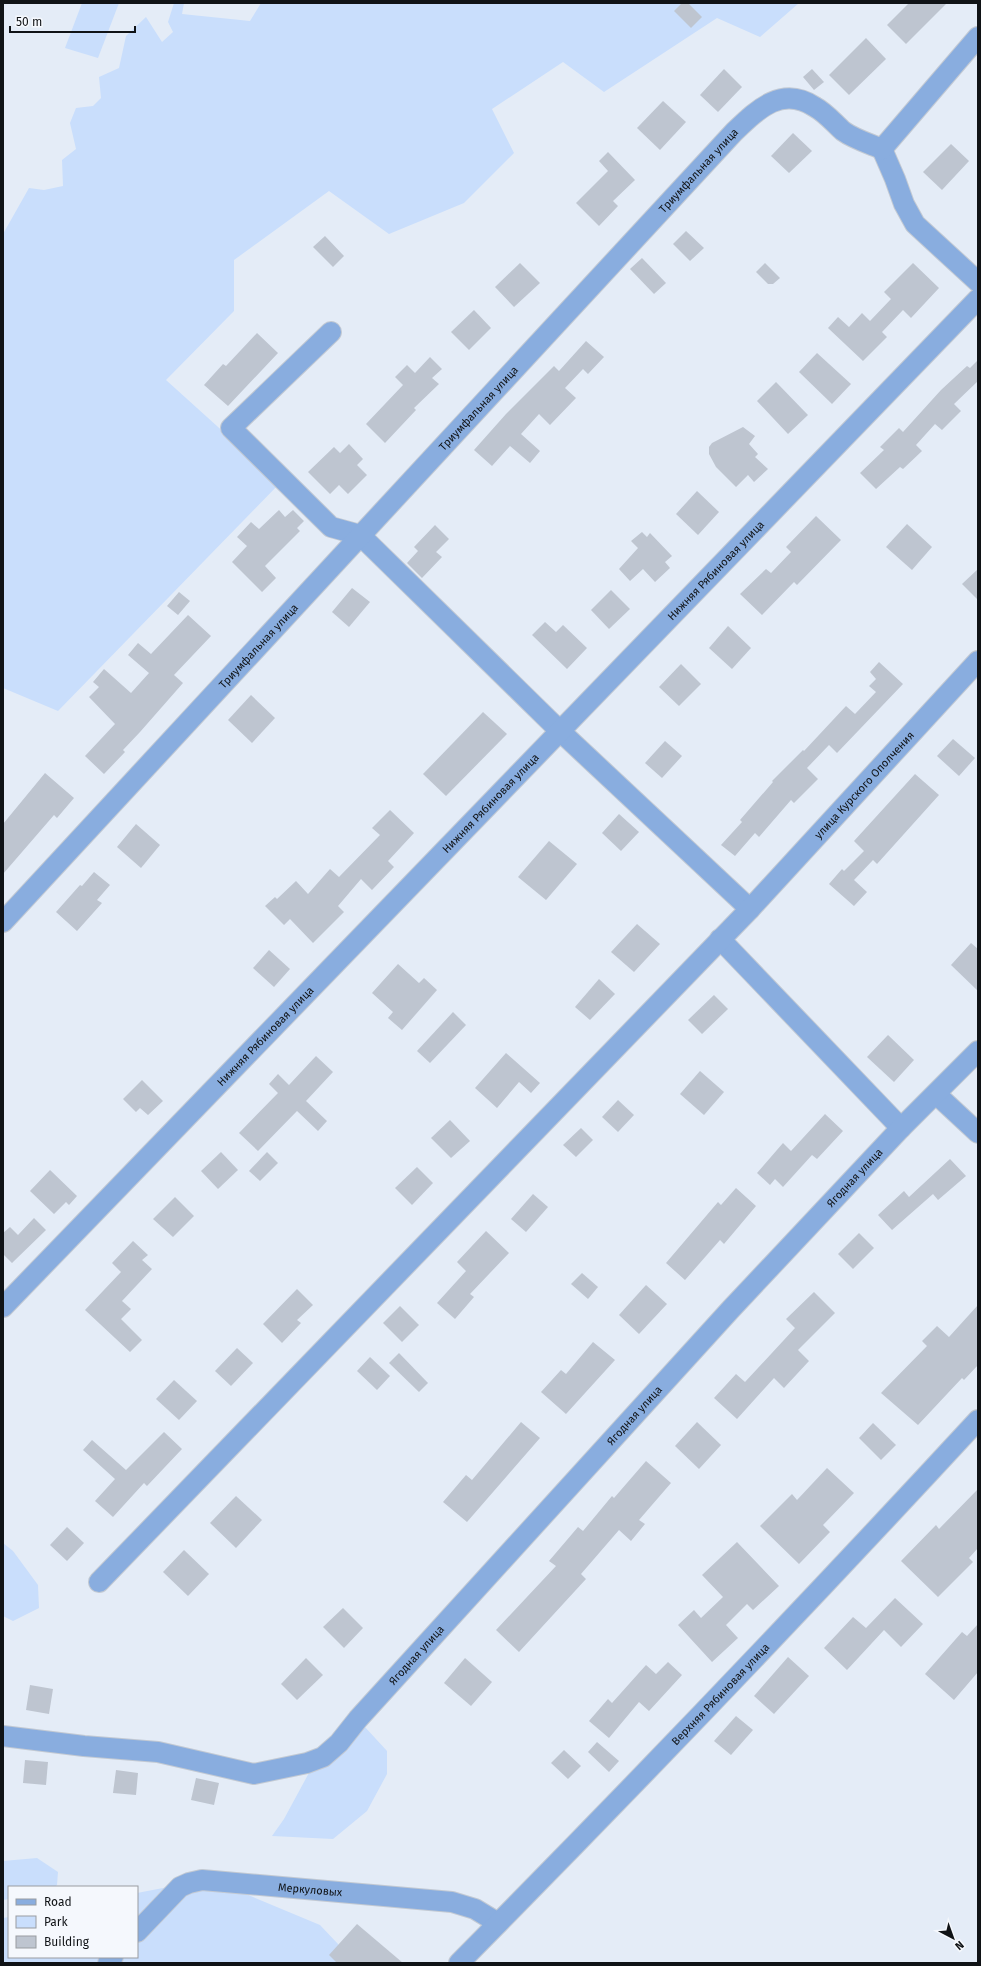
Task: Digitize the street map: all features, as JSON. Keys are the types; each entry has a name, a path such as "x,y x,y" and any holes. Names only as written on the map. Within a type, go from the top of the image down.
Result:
{"street":[{"path":"978,37 882,150 896,179 904,204 915,224 978,282"},
{"name":"Триумфальная улица","path":"3,922 728,138 755,111 775,100 791,97 815,106 844,132 882,150"},
{"name":"Нижняя Рябиновая улица","path":"3,1307 561,732 978,299"},
{"path":"332,332 231,428 331,527 360,536 561,732 750,909"},
{"name":"улица Курского Ополчения","path":"99,1582 750,909 978,661"},
{"path":"720,939 902,1128"},
{"name":"Ягодная улица","path":"3,1736 84,1746 158,1752 254,1774 307,1763 323,1756 339,1743 358,1719 731,1309 902,1128 978,1051"},
{"path":"936,1094 978,1133"},
{"name":"Верхняя Рябиновая улица","path":"459,1963 834,1576 978,1420"},
{"name":"Меркуловых","path":"138,1931 180,1887 202,1880 452,1902 475,1909 498,1923"}],"green space":[{"path":"82,3 119,3 98,58 65,48"},
{"path":"174,3 184,3 182,14 250,21 261,3 799,3 760,37 717,18 604,92 563,62 492,109 514,153 464,203 389,234 329,191 234,260 234,311 166,380 280,483 58,711 3,688 3,234 29,188 44,190 63,186 62,160 76,149 70,123 76,108 93,106 101,98 99,77 119,68 126,36 146,17 162,42 173,32 168,22"},
{"path":"3,1543 13,1551 38,1585 39,1608 13,1621 3,1616"},
{"path":"364,1726 387,1751 387,1774 367,1811 333,1839 272,1836 284,1819 317,1758"},
{"path":"37,1858 58,1872 57,1885 8,1886 8,1899 3,1900 3,1861"},
{"path":"210,1879 320,1925 356,1963 3,1963 3,1918 8,1917 8,1958 138,1958 138,1893"}],"building":[{"path":"682,3 688,3 702,17 691,28 674,11"},
{"path":"909,3 947,3 906,44 887,25"},
{"path":"866,38 886,59 849,95 829,75"},
{"path":"724,69 742,87 718,112 700,95"},
{"path":"812,69 824,82 814,90 803,77"},
{"path":"663,101 686,122 660,150 637,128"},
{"path":"793,133 812,151 789,173 771,156"},
{"path":"951,144 969,161 942,190 923,172"},
{"path":"608,152 635,180 613,201 618,206 599,226 576,203 608,171 599,161"},
{"path":"686,231 704,248 690,261 673,244"},
{"path":"325,236 344,256 333,267 313,247"},
{"path":"642,258 666,283 654,294 630,269"},
{"path":"520,263 540,283 514,307 495,287"},
{"path":"765,263 780,278 773,284 768,284 756,272"},
{"path":"913,263 939,288 911,318 903,310 882,332 887,337 863,361 828,328 838,317 849,327 862,313 870,321 891,299 884,292"},
{"path":"474,310 491,328 469,350 451,332"},
{"path":"257,333 278,353 228,406 204,385 223,364 226,366"},
{"path":"586,341 604,357 588,374 583,369 565,388 576,398 550,425 539,414 521,434 540,451 530,463 510,446 492,466 474,450 506,414 554,366 559,371"},
{"path":"817,353 851,384 832,404 799,372"},
{"path":"430,357 442,369 432,378 439,384 414,408 416,410 385,443 366,424 403,385 395,377 407,365 415,373"},
{"path":"978,360 978,381 954,404 961,411 942,430 935,424 916,445 922,451 903,469 900,467 876,489 860,473 884,450 880,447 899,428 903,432 941,390 967,366 970,368"},
{"path":"776,382 808,415 788,434 757,401"},
{"path":"743,427 755,436 749,444 758,454 755,457 768,469 754,482 748,475 736,487 716,467 709,454 709,447 712,443"},
{"path":"349,444 363,459 357,465 367,475 348,494 339,485 330,494 308,472 334,447 340,453"},
{"path":"697,491 719,512 698,535 676,514"},
{"path":"279,510 285,517 293,510 304,521 297,528 300,531 265,566 276,578 262,592 232,562 247,546 237,537 251,522 259,529"},
{"path":"816,516 841,540 797,585 794,582 762,615 740,594 766,569 771,573 791,552 786,547"},
{"path":"907,524 932,547 912,570 886,547"},
{"path":"435,525 449,539 436,552 442,557 422,578 407,563 418,551 414,547"},
{"path":"642,532 647,537 650,533 672,556 665,562 670,568 655,582 643,569 630,581 619,569 638,548 631,541"},
{"path":"978,569 978,600 962,584"},
{"path":"352,588 370,602 349,627 332,612"},
{"path":"611,590 630,609 609,629 591,610"},
{"path":"179,592 190,601 178,615 167,606"},
{"path":"188,615 211,636 174,675 183,683 123,750 125,752 104,774 85,756 115,724 89,697 99,687 93,682 104,669 131,693 149,673 128,655 138,643 151,654"},
{"path":"545,622 556,632 563,625 587,648 567,669 532,635"},
{"path":"728,626 751,648 732,669 709,648"},
{"path":"879,662 903,684 837,753 829,745 807,768 818,779 794,803 791,800 759,837 755,833 735,856 721,845 742,822 740,820 773,782 772,781 803,750 804,751 846,706 855,714 876,692 869,686 876,679 870,672"},
{"path":"681,664 701,684 679,706 659,687"},
{"path":"251,695 275,718 252,743 228,720"},
{"path":"483,712 507,734 446,796 423,774"},
{"path":"953,739 975,758 959,776 937,756"},
{"path":"665,741 682,756 662,778 645,763"},
{"path":"45,773 74,798 57,818 54,815 3,874 3,824"},
{"path":"915,774 939,795 877,864 873,860 854,880 867,892 854,906 829,884 842,869 844,871 864,851 854,841"},
{"path":"390,810 414,833 388,861 394,867 372,890 361,879 338,906 344,912 313,943 290,919 284,925 265,906 275,897 277,899 296,881 308,894 330,869 339,877 380,835 372,828"},
{"path":"619,814 639,832 621,851 602,833"},
{"path":"136,824 160,845 141,868 117,847"},
{"path":"549,841 577,864 546,900 518,877"},
{"path":"94,872 110,885 97,900 102,903 77,931 56,912"},
{"path":"637,924 660,944 634,972 611,952"},
{"path":"971,943 978,949 978,991 951,965"},
{"path":"269,950 290,969 274,987 253,968"},
{"path":"398,964 419,983 424,978 437,990 402,1030 388,1018 393,1012 372,993"},
{"path":"599,979 615,994 590,1020 575,1007"},
{"path":"714,995 728,1009 702,1034 688,1020"},
{"path":"453,1012 466,1025 430,1063 417,1051"},
{"path":"888,1035 914,1060 894,1082 867,1057"},
{"path":"506,1053 540,1083 531,1093 519,1082 497,1108 475,1088"},
{"path":"316,1056 333,1072 306,1101 327,1121 318,1131 297,1111 258,1151 239,1133 278,1093 269,1084 278,1074 289,1085"},
{"path":"700,1071 724,1092 704,1115 680,1094"},
{"path":"142,1080 163,1101 148,1115 140,1108 136,1112 123,1099"},
{"path":"618,1100 634,1115 618,1132 602,1117"},
{"path":"825,1114 843,1131 817,1159 812,1155 783,1187 775,1179 770,1185 757,1173 783,1143 791,1151"},
{"path":"450,1120 470,1141 451,1158 431,1138"},
{"path":"581,1128 593,1140 576,1157 563,1145"},
{"path":"221,1152 238,1170 218,1189 201,1171"},
{"path":"267,1152 278,1163 260,1181 249,1171"},
{"path":"950,1159 966,1176 938,1200 933,1194 892,1230 878,1215 904,1191 909,1197"},
{"path":"417,1167 433,1183 412,1205 395,1188"},
{"path":"50,1170 77,1196 69,1205 66,1202 54,1214 30,1191"},
{"path":"736,1188 756,1206 724,1244 720,1240 685,1280 666,1263 718,1202 721,1205"},
{"path":"533,1194 548,1207 526,1232 511,1219"},
{"path":"175,1197 194,1216 173,1237 153,1219"},
{"path":"34,1218 46,1230 12,1263 3,1254 3,1233 10,1227 18,1235"},
{"path":"486,1231 509,1253 470,1294 474,1297 455,1319 437,1303 466,1271 457,1262"},
{"path":"859,1233 874,1248 853,1269 838,1254"},
{"path":"133,1241 148,1255 142,1260 152,1269 122,1301 131,1309 121,1319 142,1340 130,1352 85,1310 121,1272 112,1263"},
{"path":"582,1273 598,1287 588,1299 571,1284"},
{"path":"646,1285 667,1304 639,1334 619,1315"},
{"path":"297,1289 313,1305 297,1320 301,1323 282,1343 263,1324"},
{"path":"814,1292 835,1313 798,1350 809,1361 784,1388 774,1378 737,1419 714,1398 736,1374 745,1382 795,1328 786,1319"},
{"path":"978,1305 978,1365 964,1380 962,1378 918,1425 881,1393 927,1346 922,1341 937,1326 949,1337"},
{"path":"400,1306 419,1325 402,1342 383,1323"},
{"path":"593,1342 615,1360 566,1414 541,1392 561,1370 566,1374"},
{"path":"237,1348 253,1363 231,1386 215,1371"},
{"path":"399,1353 428,1383 419,1392 389,1363"},
{"path":"370,1357 390,1376 377,1390 357,1371"},
{"path":"174,1380 197,1401 179,1420 156,1399"},
{"path":"521,1422 540,1438 467,1522 443,1502 466,1475 472,1480"},
{"path":"697,1422 721,1445 699,1469 675,1446"},
{"path":"873,1423 896,1445 881,1460 859,1438"},
{"path":"164,1432 182,1449 147,1486 144,1483 113,1517 95,1501 115,1479 83,1450 92,1440 126,1470"},
{"path":"646,1461 671,1483 639,1520 645,1524 631,1541 619,1530 581,1574 586,1579 519,1652 496,1630 556,1566 549,1561 578,1527 583,1531 612,1496 614,1498"},
{"path":"827,1468 854,1493 823,1525 830,1532 799,1564 760,1526 792,1494 797,1500"},
{"path":"978,1489 978,1548 969,1558 973,1562 938,1597 901,1561 936,1525 939,1529"},
{"path":"236,1496 262,1520 236,1548 210,1523"},
{"path":"67,1527 84,1543 67,1561 50,1545"},
{"path":"737,1542 779,1586 753,1610 747,1604 726,1625 738,1638 712,1662 678,1625 694,1610 701,1618 723,1597 702,1575"},
{"path":"184,1550 209,1574 188,1596 163,1572"},
{"path":"895,1598 923,1624 901,1647 884,1630 847,1670 824,1648 853,1617 866,1628"},
{"path":"343,1608 363,1628 344,1648 323,1627"},
{"path":"978,1624 978,1672 954,1700 925,1674 962,1632 967,1636"},
{"path":"788,1657 809,1676 774,1714 754,1696"},
{"path":"306,1658 323,1675 297,1700 281,1684"},
{"path":"465,1658 492,1682 471,1706 444,1683"},
{"path":"668,1662 682,1675 649,1711 639,1702 609,1738 589,1721 608,1699 612,1703 646,1665 656,1674"},
{"path":"30,1685 53,1689 49,1714 26,1710"},
{"path":"736,1716 753,1730 731,1755 714,1741"},
{"path":"597,1742 619,1761 609,1772 588,1752"},
{"path":"564,1750 581,1766 568,1779 551,1763"},
{"path":"25,1760 48,1762 46,1785 23,1783"},
{"path":"116,1770 138,1773 136,1795 113,1793"},
{"path":"196,1778 219,1783 214,1805 191,1800"},
{"path":"357,1924 403,1963 337,1963 329,1955"}]}
